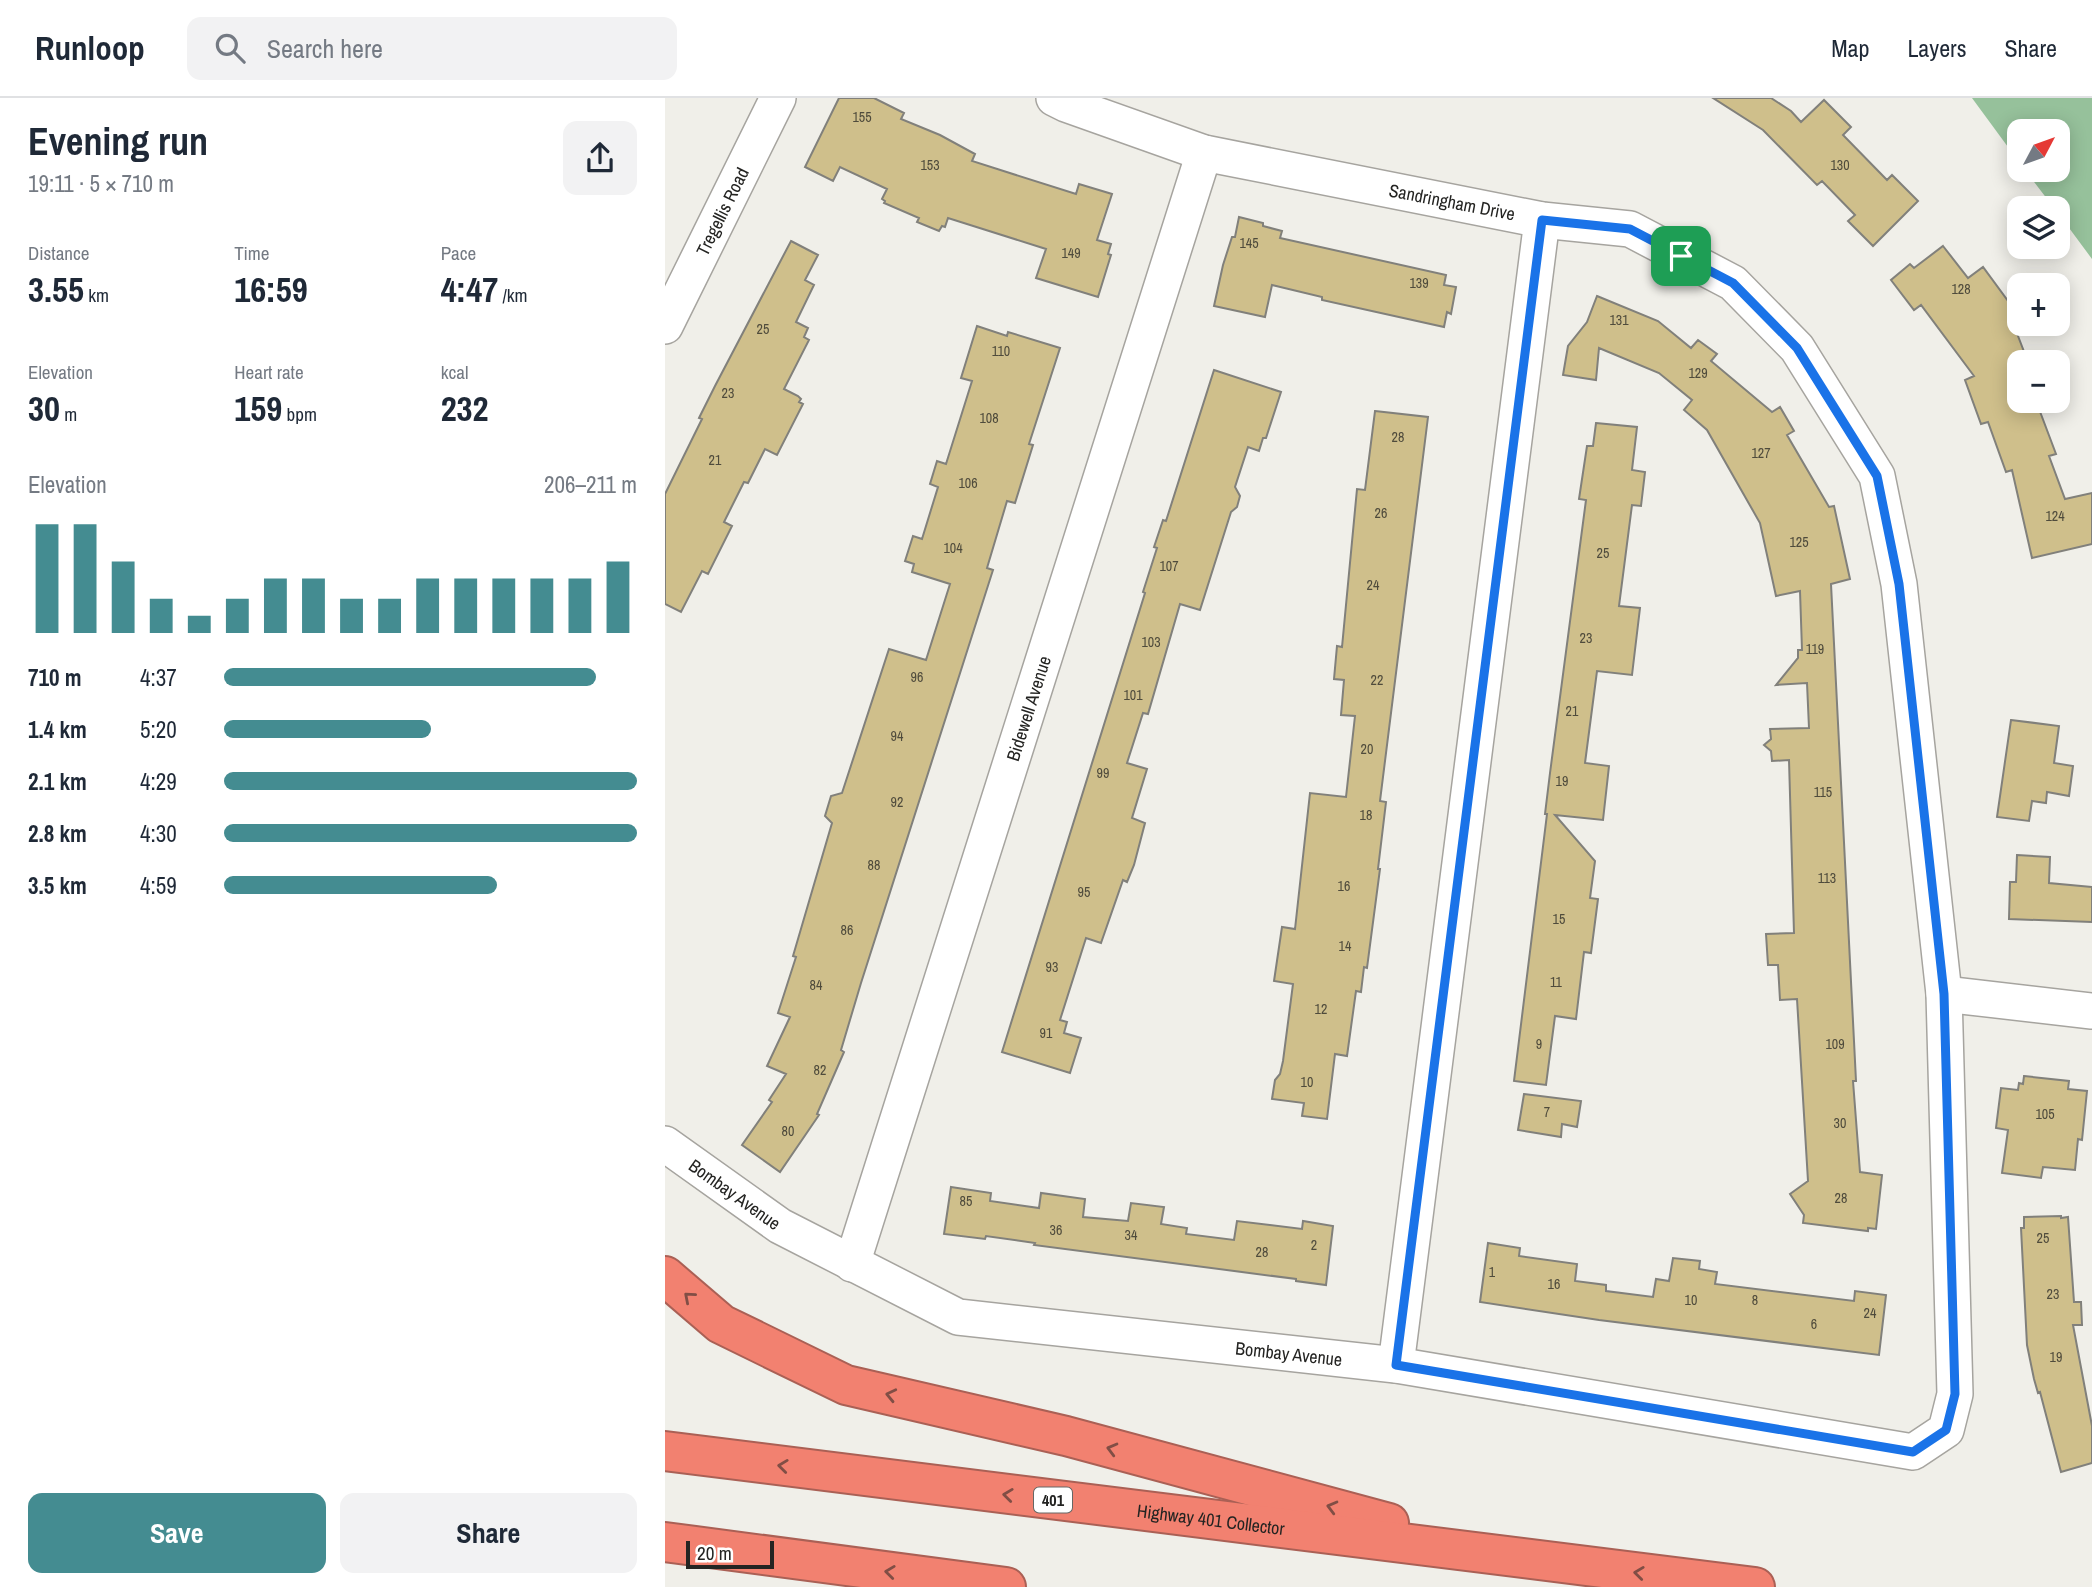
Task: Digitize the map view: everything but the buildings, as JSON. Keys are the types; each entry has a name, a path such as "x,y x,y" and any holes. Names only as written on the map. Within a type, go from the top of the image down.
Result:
{"highway":[{"path":"665,1276 721,1324 846,1385 1066,1436 1395,1524 1441,1550"},
{"name":"Highway 401 Collector","path":"665,1451 1441,1550 1755,1587"},
{"path":"665,1542 1006,1587"}],"street":[{"name":"Tregellis Road","path":"665,326 778,98"},
{"name":"Sandringham Drive","path":"1054,98 1204,153 1542,220 1630,229 1733,283 1797,348 1877,476 1899,584 1944,994 1955,1394 1946,1430"},
{"name":"Bidewell Avenue","path":"852,1264 1204,153"},
{"path":"1396,1365 1542,220"},
{"path":"1944,994 2092,1011"},
{"name":"Bombay Avenue","path":"665,1144 780,1226 958,1317 1396,1365 1913,1452 1946,1430"}],"green space":[{"path":"1972,98 2092,98 2092,259 2070,229 2070,196 2045,196 2034,182 2070,182 2070,119 2007,119 2007,146"}],"route":[{"path":"1542,220 1630,229 1681,256 1733,283 1797,348 1877,476 1899,584 1944,994 1955,1394 1946,1430 1913,1452 1396,1365 1542,220"}]}
